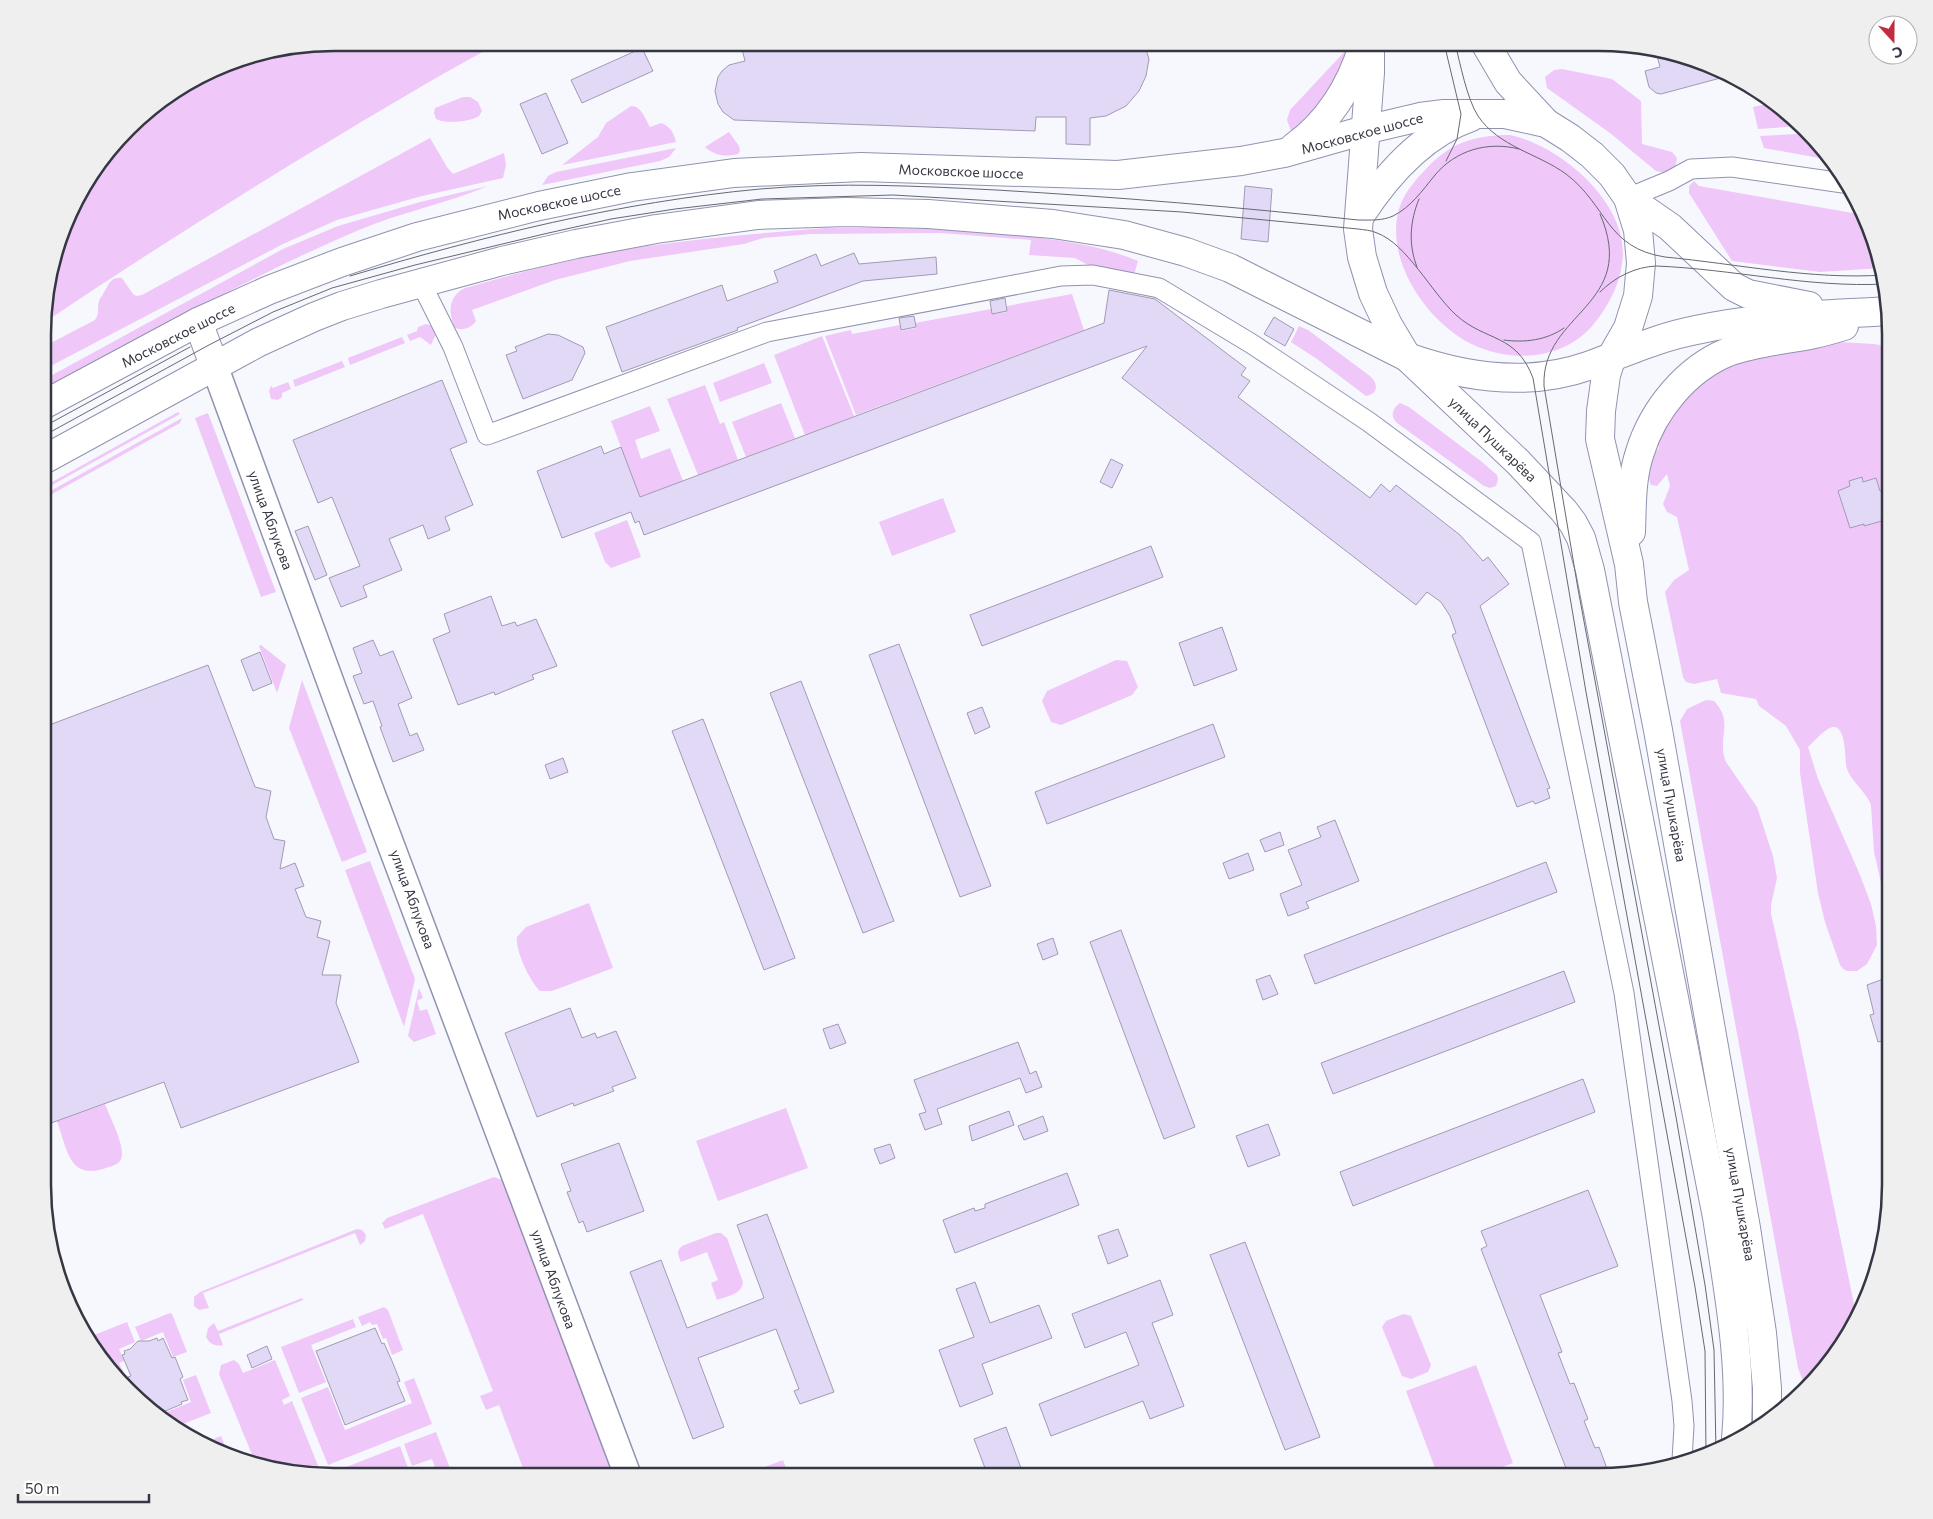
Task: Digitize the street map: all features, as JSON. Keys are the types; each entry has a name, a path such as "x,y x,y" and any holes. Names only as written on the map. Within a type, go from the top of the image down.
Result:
{"main road":[{"path":"1284,154 1311,133 1329,113 1350,79 1361,51"},
{"path":"1370,51 1358,229 1362,258 1373,293 1388,325 1407,357"},
{"path":"1490,51 1508,82 1546,122"},
{"path":"1358,220 1375,193 1398,165 1442,131 1461,120 1477,114"},
{"name":"Московское шоссе","path":"51,401 198,322 269,290 342,262 417,237 529,208 641,186 734,173 861,167 1118,175 1241,161 1284,154 1365,130 1431,115 1505,114 1546,122 1592,155 1612,175 1628,198 1670,227 1734,287 1748,294 1847,313"},
{"name":"улица Пушкарёва","path":"1628,198 1638,230 1641,263 1638,296 1628,328 1612,356 1606,375 1601,411 1600,439 1630,564 1633,602 1658,730 1746,1228 1762,1333 1767,1388 1767,1412"},
{"path":"51,456 258,342 314,317 381,294 502,261 576,244 656,229 758,215 846,212 928,214 1053,224 1124,235 1186,252 1230,268 1407,357"},
{"name":"Московское шоссе","path":"1407,357 1436,367 1466,374 1501,378 1533,378 1564,373 1588,366 1612,356 1695,330 1756,319 1881,312"},
{"path":"1630,564 1633,483 1640,453 1652,424 1669,398 1684,381 1701,367 1728,352 1763,343 1815,334 1881,314"},
{"name":"улица Аблукова","path":"198,322 214,365"},
{"name":"улица Пушкарёва","path":"1407,357 1552,496 1573,523 1581,538 1586,554 1616,695 1717,1217 1730,1302 1736,1366 1739,1412 1737,1432"}],"street":[{"path":"1628,198 1669,181 1691,169 1732,167 1837,182"},
{"path":"421,283 453,347 487,435 767,332 1061,276 1093,275 1159,288 1252,344 1369,422 1531,542 1624,994 1682,1401 1684,1426 1682,1455"},
{"name":"улица Аблукова","path":"214,365 362,768 625,1468"}],"shaded area":[{"path":"335,51 485,51 270,177 52,317 57,279 66,243 89,193 110,162 134,134 162,110 193,89 243,66 298,54"},
{"path":"1345,51 1354,51 1350,66 1299,129 1291,131 1287,120 1290,110"},
{"path":"1562,69 1612,79 1641,101 1642,144 1672,152 1677,158 1675,168 1665,173 1656,171 1610,133 1547,88 1545,77 1554,70"},
{"path":"463,97 470,97 478,102 482,111 479,116 458,122 436,119 435,108"},
{"path":"1764,105 1790,127 1758,129 1753,107"},
{"path":"631,106 641,111 650,127 661,123 667,126 673,133 676,142 562,165 598,137 606,123"},
{"path":"729,132 739,146 740,151 738,154 721,155 705,147"},
{"path":"1799,134 1820,158 1764,148 1760,136"},
{"path":"1497,135 1510,135 1530,141 1551,152 1571,165 1589,182 1605,201 1616,221 1622,242 1622,264 1618,281 1612,297 1593,325 1569,345 1555,351 1524,356 1508,355 1478,347 1442,324 1413,288 1403,267 1397,245 1396,224 1401,203 1415,181 1435,160 1464,142"},
{"path":"430,138 453,174 504,153 506,165 503,178 422,196 337,220 283,244 51,366 51,343 95,320 99,300 112,280 122,278 133,294 136,296 142,295"},
{"path":"676,148 669,157 660,161 542,185 548,176 556,172"},
{"path":"1694,181 1699,186 1855,213 1867,243 1874,269 1820,272 1732,261 1689,193 1689,186"},
{"path":"488,186 391,218 318,248 239,286 51,388 51,376 283,249 338,226 420,202"},
{"path":"826,228 930,229 1009,234 1088,246 1138,261 1134,275 1090,266 1075,258 1029,255 1031,240 940,233 811,234 763,238 744,244 630,261 555,280 472,310 476,321 464,329 455,328 451,317 451,305 459,291 551,265 595,255 663,244"},
{"path":"1072,294 1084,330 856,415 825,336 851,330 852,334 900,325 901,331 916,328 915,323 991,309 992,314 1007,312 1007,306"},
{"path":"426,324 433,326 436,334 431,345 420,337 410,341 407,335 417,331 418,327"},
{"path":"1299,326 1308,330 1370,376 1376,385 1375,391 1366,396 1291,342"},
{"path":"822,336 854,416 805,435 774,355"},
{"path":"402,337 405,343 350,365 348,358"},
{"path":"1838,342 1882,346 1882,887 1874,852 1871,805 1866,795 1849,774 1844,740 1841,733 1838,728 1832,727 1808,747 1818,779 1860,875 1871,904 1876,926 1877,945 1867,964 1857,971 1847,971 1840,965 1825,922 1818,893 1800,773 1800,750 1786,726 1759,706 1756,699 1721,693 1717,679 1694,684 1686,682 1683,677 1665,592 1674,580 1689,570 1677,517 1667,512 1663,504 1670,486 1667,474 1657,486 1651,485 1648,471 1652,455 1659,448 1655,436 1682,394 1719,363"},
{"path":"342,361 345,367 295,387 293,380"},
{"path":"764,363 772,383 720,402 713,383"},
{"path":"288,382 291,389 282,393 282,397 278,400 271,399 269,391 271,386 273,388"},
{"path":"705,385 720,424 724,422 738,460 698,475 667,399"},
{"path":"781,403 795,438 746,457 732,422"},
{"path":"1400,403 1409,407 1482,462 1497,475 1496,486 1490,488 1484,486 1397,423 1393,418 1393,413 1395,407"},
{"path":"650,406 660,431 635,440 641,459 670,448 683,481 640,497 611,421"},
{"path":"178,412 180,414 51,486 51,483"},
{"path":"208,413 276,592 261,597 195,418"},
{"path":"182,418 180,423 51,495 51,491"},
{"path":"943,498 956,532 892,556 879,522"},
{"path":"627,520 641,557 611,568 605,562 594,533"},
{"path":"261,645 286,665 277,693 259,646"},
{"path":"1116,660 1127,661 1138,687 1132,695 1061,725 1051,722 1042,701 1047,691"},
{"path":"302,680 367,852 342,862 289,728"},
{"path":"1706,700 1714,701 1720,709 1724,724 1723,753 1726,762 1757,807 1773,856 1777,878 1771,914 1798,1032 1854,1306 1834,1342 1803,1381 1798,1368 1680,721 1687,709"},
{"path":"370,861 415,979 404,1027 345,870"},
{"path":"589,903 613,968 552,991 540,991 524,966 518,950 517,937 526,927"},
{"path":"419,988 423,998 417,1001 420,1011 427,1009 436,1034 414,1042 408,1036"},
{"path":"105,1104 118,1137 122,1157 118,1163 112,1166 96,1171 86,1170 78,1167 72,1161 57,1121"},
{"path":"786,1108 808,1168 718,1201 696,1141"},
{"path":"494,1177 502,1180 615,1468 523,1468 499,1405 486,1410 480,1396 493,1391 423,1214 385,1229 382,1223 387,1218"},
{"path":"357,1229 362,1230 366,1235 365,1241 360,1245 355,1233 203,1293 209,1308 199,1310 194,1306 194,1297 200,1292"},
{"path":"716,1233 721,1233 727,1238 743,1282 737,1292 717,1300 711,1283 718,1280 707,1252 681,1262 678,1253 682,1246"},
{"path":"302,1298 303,1300 219,1334 223,1345 213,1344 206,1337 208,1328 214,1323 218,1331"},
{"path":"384,1307 388,1310 403,1350 392,1355 386,1338 383,1339 377,1324 372,1325 370,1322 362,1326 358,1317"},
{"path":"170,1313 187,1352 173,1357 163,1332 141,1341 135,1327"},
{"path":"1403,1314 1411,1316 1431,1365 1428,1372 1411,1379 1402,1376 1382,1327 1386,1321"},
{"path":"353,1319 356,1327 311,1345 326,1382 299,1393 281,1347"},
{"path":"127,1322 135,1342 119,1349 124,1361 119,1363 123,1371 110,1357 95,1335"},
{"path":"234,1360 239,1364 243,1373 275,1360 290,1396 282,1400 284,1405 292,1401 319,1467 279,1462 252,1456 219,1374 221,1365"},
{"path":"1476,1365 1513,1463 1499,1468 1435,1468 1406,1391"},
{"path":"196,1375 211,1413 183,1424 166,1412 191,1402 183,1380"},
{"path":"414,1378 432,1424 328,1465 301,1398 328,1387 345,1430 412,1403 404,1382"},
{"path":"436,1432 450,1468 435,1468 432,1459 412,1466 404,1444"},
{"path":"221,1436 225,1446 211,1440"},
{"path":"400,1446 408,1468 344,1468"},
{"path":"783,1460 786,1468 762,1468"}],"building":[{"path":"635,51 643,51 653,71 582,103 571,80"},
{"path":"742,51 1146,51 1149,59 1146,76 1139,91 1126,106 1106,116 1090,118 1090,145 1066,144 1066,117 1036,117 1035,131 734,120 723,112 718,104 715,91 718,77 722,71 729,65 745,61"},
{"path":"1658,58 1690,66 1720,78 1661,94 1656,93 1649,87 1645,71 1660,67"},
{"path":"546,93 568,143 542,154 520,104"},
{"path":"1245,186 1272,189 1268,242 1241,239"},
{"path":"854,253 859,264 936,257 937,274 863,281 737,328 738,330 622,372 606,327 722,285 727,301 778,282 774,271 816,254 821,266"},
{"path":"1109,290 1155,299 1246,368 1241,375 1250,381 1238,397 1370,498 1381,484 1390,492 1396,485 1460,535 1483,561 1488,557 1509,584 1480,606 1550,788 1547,789 1550,798 1535,804 1533,801 1517,807 1452,635 1456,633 1450,616 1441,602 1427,592 1416,605 1122,378 1147,346 644,535 639,521 635,523 631,512 562,538 537,471 601,446 604,454 621,447 640,497 1104,323"},
{"path":"1005,298 1007,311 992,314 990,301"},
{"path":"914,316 916,327 901,330 899,318"},
{"path":"1274,317 1294,329 1285,346 1264,334"},
{"path":"548,334 558,335 583,347 585,353 572,380 523,399 506,355 517,351 515,347"},
{"path":"442,380 467,442 450,449 473,505 445,517 450,530 428,539 423,525 389,539 402,570 363,586 367,597 341,607 329,578 360,566 332,497 318,503 293,440"},
{"path":"1111,459 1123,465 1112,488 1100,482"},
{"path":"1862,477 1863,482 1876,478 1880,491 1882,490 1882,521 1850,528 1838,491 1850,486 1849,481"},
{"path":"308,526 327,575 315,580 295,531"},
{"path":"1151,546 1163,577 982,646 970,615"},
{"path":"491,596 502,626 515,622 517,626 536,619 557,666 532,675 534,679 495,695 494,692 458,705 433,639 450,632 444,614"},
{"path":"1222,627 1237,670 1194,686 1179,643"},
{"path":"373,640 380,656 393,651 412,698 398,704 410,736 417,733 424,750 393,762 373,701 364,704 353,676 362,673 353,648"},
{"path":"899,644 991,886 960,897 869,655"},
{"path":"260,652 272,683 253,691 241,660"},
{"path":"208,665 255,787 271,791 266,817 274,839 285,841 280,869 295,863 304,886 295,889 306,917 321,921 317,937 330,941 322,975 341,975 336,1003 359,1062 181,1128 164,1082 51,1123 51,724"},
{"path":"801,681 894,921 863,933 770,693"},
{"path":"982,707 990,727 975,734 967,713"},
{"path":"703,719 795,958 764,970 672,731"},
{"path":"1213,724 1225,757 1047,824 1035,792"},
{"path":"563,758 568,772 550,779 545,765"},
{"path":"1335,820 1359,881 1306,902 1309,908 1288,916 1280,894 1302,885 1288,850 1321,837 1317,827"},
{"path":"1280,832 1284,845 1265,852 1260,840"},
{"path":"1248,853 1254,870 1229,879 1223,863"},
{"path":"1546,862 1557,892 1315,984 1304,955"},
{"path":"1121,930 1195,1127 1164,1139 1090,942"},
{"path":"1053,938 1058,954 1043,960 1037,944"},
{"path":"1564,971 1575,1002 1333,1094 1321,1063"},
{"path":"1270,975 1278,994 1263,1000 1256,980"},
{"path":"1882,979 1882,1041 1878,1042 1870,1015 1874,1014 1867,985"},
{"path":"570,1008 582,1038 595,1033 597,1038 616,1031 636,1078 612,1087 614,1091 574,1106 573,1103 537,1117 505,1033"},
{"path":"838,1024 846,1043 830,1049 823,1029"},
{"path":"1018,1042 1030,1074 1036,1071 1042,1087 1026,1093 1020,1078 937,1109 942,1124 925,1130 919,1114 926,1112 914,1080"},
{"path":"1583,1079 1595,1112 1353,1206 1340,1172"},
{"path":"1009,1111 1014,1125 972,1141 969,1126"},
{"path":"1043,1116 1048,1131 1024,1140 1018,1126"},
{"path":"1268,1124 1280,1155 1248,1167 1236,1136"},
{"path":"619,1143 644,1211 587,1232 583,1221 579,1223 567,1192 571,1191 561,1164"},
{"path":"890,1144 895,1158 880,1164 874,1149"},
{"path":"1067,1173 1079,1205 955,1253 943,1220 974,1208 975,1211 985,1208 985,1204"},
{"path":"1588,1190 1618,1266 1540,1295 1562,1352 1558,1353 1570,1384 1574,1383 1588,1419 1584,1421 1595,1448 1599,1447 1607,1468 1566,1468 1481,1249 1487,1246 1481,1231"},
{"path":"767,1214 834,1392 800,1404 794,1391 799,1389 776,1329 698,1358 724,1427 693,1439 630,1272 661,1260 687,1328 764,1298 737,1225"},
{"path":"1118,1229 1128,1256 1108,1264 1098,1236"},
{"path":"1245,1242 1320,1437 1285,1450 1210,1255"},
{"path":"1160,1280 1173,1315 1152,1323 1184,1406 1150,1419 1143,1401 1051,1436 1039,1404 1139,1365 1126,1332 1085,1348 1072,1314"},
{"path":"975,1282 990,1323 1039,1305 1052,1338 982,1364 993,1394 960,1407 939,1350 974,1337 956,1289"},
{"path":"375,1328 392,1361 400,1381 397,1382 405,1401 345,1425 316,1351"},
{"path":"157,1338 158,1341 163,1338 172,1358 175,1357 183,1377 180,1379 188,1400 165,1411 129,1379 128,1377 131,1376 122,1355 125,1354 124,1351 130,1349 138,1341 149,1341"},
{"path":"267,1346 272,1359 252,1368 247,1355"},
{"path":"1006,1427 1021,1468 985,1468 974,1439"}],"tram line":[{"path":"1446,51 1461,114 1457,139 1446,161"},
{"path":"1457,51 1470,100 1478,116 1487,127 1507,142 1566,174 1580,186 1609,224 1630,245 1645,252 1665,257 1802,273 1875,275"},
{"path":"350,276 451,247 553,222 656,202 790,187 878,185 996,190 1371,220 1389,218 1405,208 1443,166 1463,154 1484,147 1496,146 1519,149"},
{"path":"51,432 273,312 332,288 415,265 544,234 611,219 675,209 762,199 893,195 1182,212 1365,230 1375,232 1388,239 1409,258 1456,315 1467,324 1509,345 1526,363 1533,378 1586,692 1695,1287 1705,1351 1706,1446"},
{"path":"1417,267 1412,250 1411,233 1419,199"},
{"path":"1600,214 1609,245 1608,269 1599,289 1557,341 1547,361 1544,386 1578,589 1676,1117 1705,1285 1714,1350 1716,1442"},
{"path":"1600,292 1626,274 1640,268 1656,266 1799,281 1877,284"},
{"path":"1504,340 1536,340 1564,328"},
{"path":"51,423 190,347"}]}
